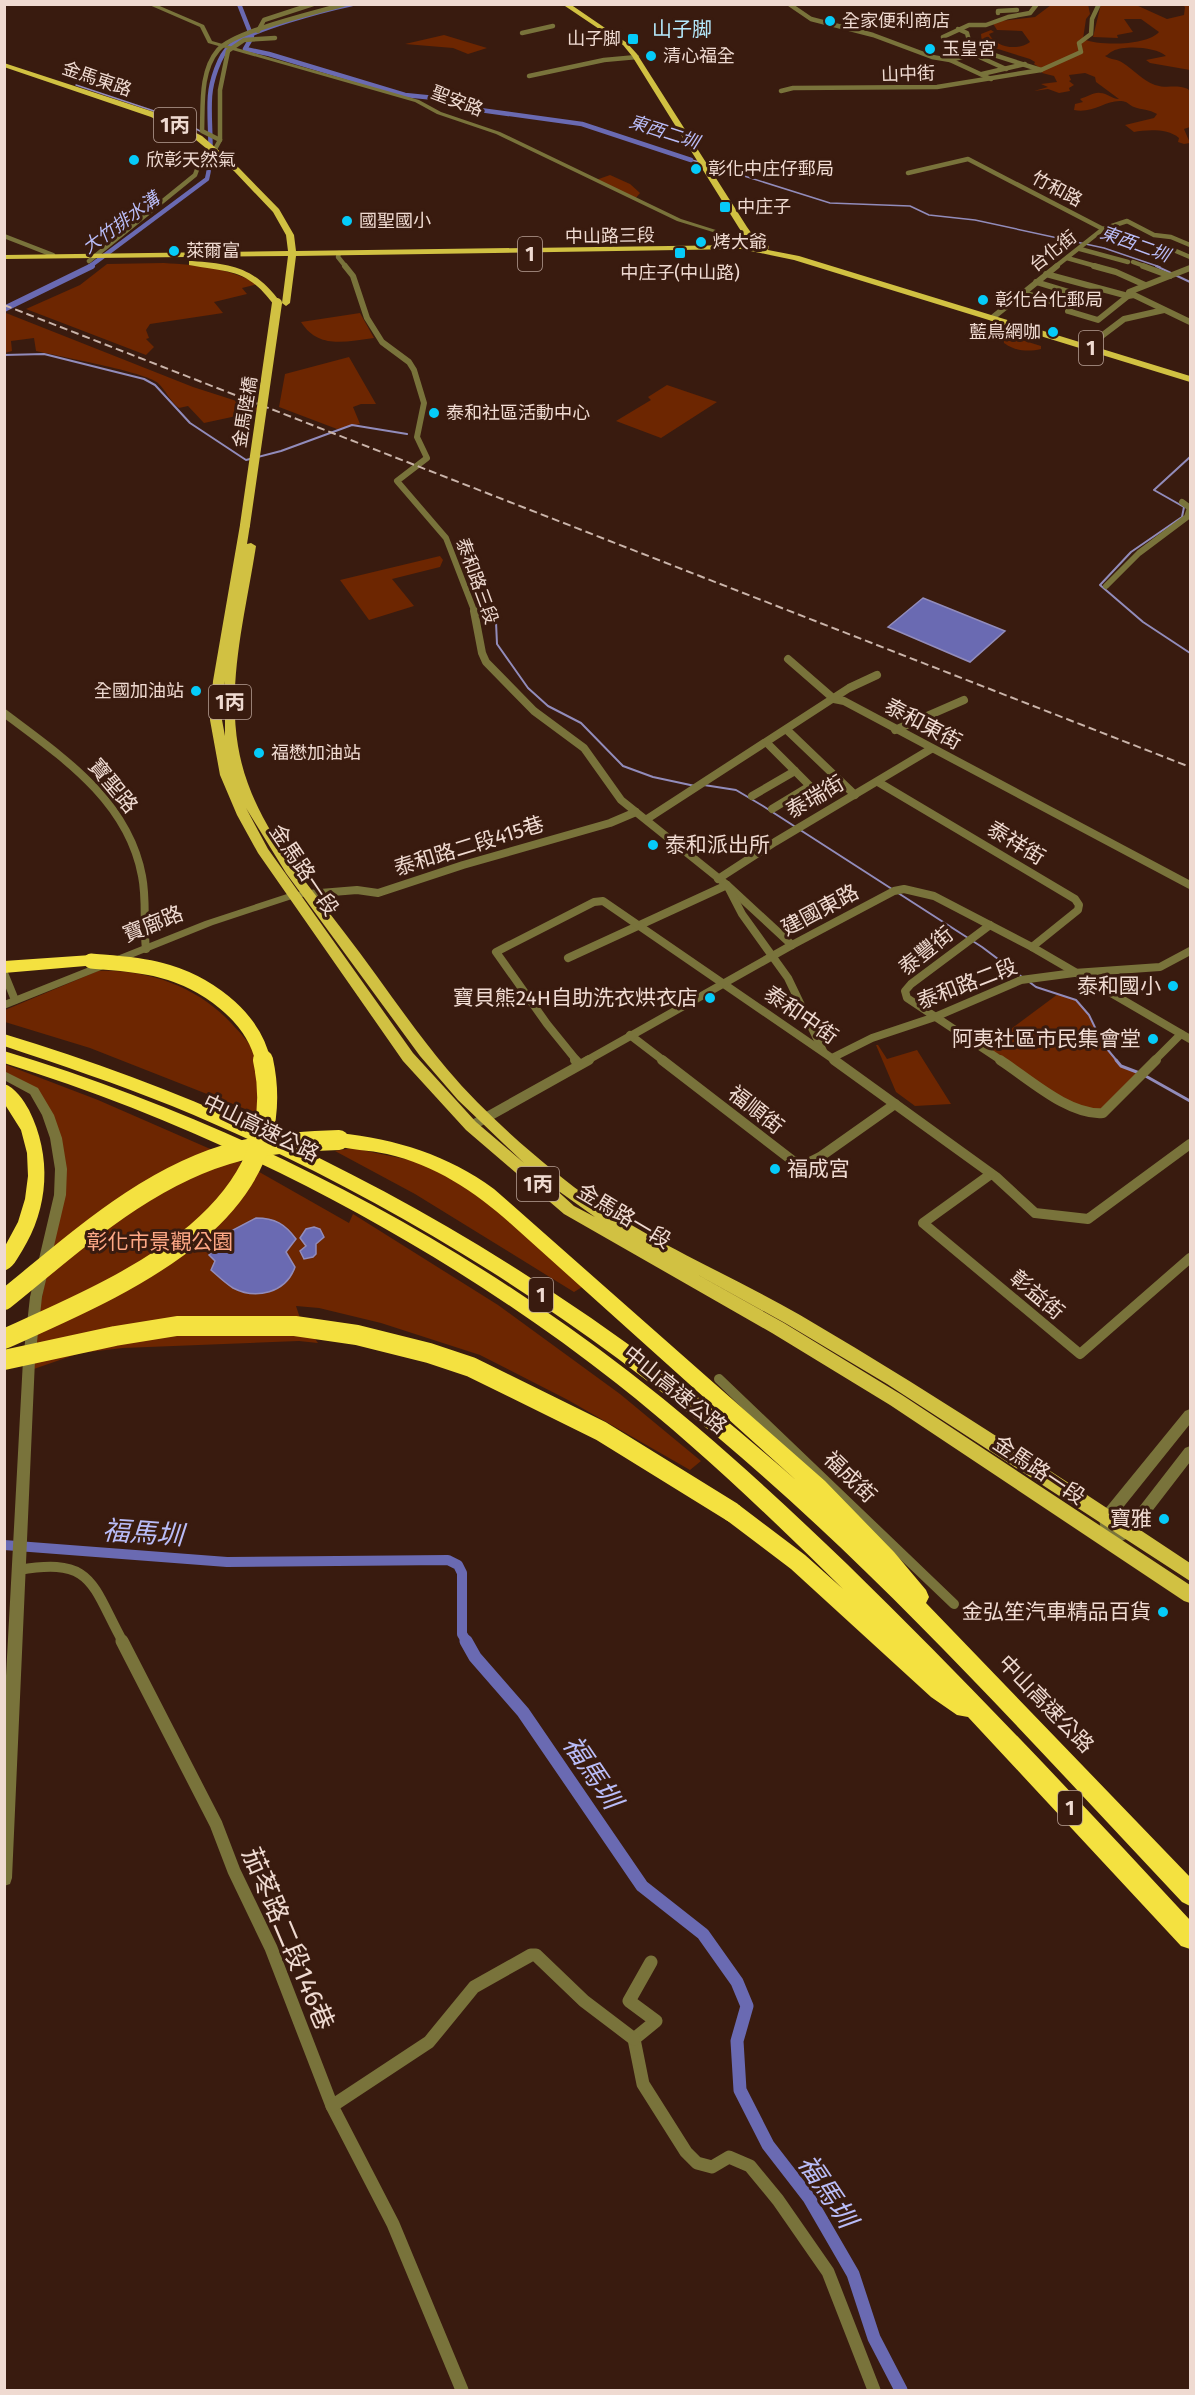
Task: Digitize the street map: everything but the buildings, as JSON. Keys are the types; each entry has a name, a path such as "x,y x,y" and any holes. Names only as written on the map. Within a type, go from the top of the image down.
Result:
{"highway":[{"path":"4,967 91,961 144,966 171,973 192,982 228,1006 247,1025 259,1045 267,1066 271,1101 262,1140 246,1173 206,1225 181,1247 113,1288 4,1339"},
{"name":"中山高速公路","path":"4,1040 159,1093 339,1173 480,1254 591,1328 701,1413 819,1516 960,1651 1191,1894"},
{"name":"中山高速公路","path":"4,1057 98,1087 173,1115 278,1163 395,1226 514,1299 673,1418 843,1574 948,1678 1191,1937"},
{"path":"4,1091 16,1103 29,1126 37,1166 37,1180 30,1215 15,1250 4,1264"},
{"path":"4,1300 134,1198 171,1176 218,1156 254,1146 321,1140 378,1144 411,1153 457,1174 514,1216 771,1446 872,1543 960,1651"},
{"path":"4,1360 115,1336 177,1326 295,1326 357,1335 429,1353 471,1367 601,1431 732,1512 798,1562 939,1689 997,1731"}],"main road":[{"path":"565,4 625,44 637,57 745,243 777,252"},
{"path":"572,4 632,44 647,60 745,243"},
{"name":"金馬東路","path":"4,64 154,116 198,137 211,154 269,213 279,231 288,256"},
{"name":"金馬東路","path":"4,69 155,122 193,141 277,210 290,237 288,256"},
{"path":"290,237 306,250 336,254"},
{"name":"中山路三段","path":"120,259 162,261 745,243 1191,379"},
{"path":"246,254 262,251 274,245"},
{"name":"中山路三段","path":"120,259 246,254 288,256"},
{"path":"289,279 302,265 336,254"},
{"name":"1丙","path":"281,303 289,279 288,256"},
{"name":"1丙","path":"281,303 288,256"},
{"name":"1","path":"4,259 120,259"},
{"name":"1","path":"162,261 217,266 247,274 262,284 281,303"},
{"name":"金馬陸橋","path":"249,525 281,303"},
{"name":"金馬路一段","path":"249,525 216,703 217,736 226,775 243,815 262,849 301,894 412,1037 460,1094 477,1122 563,1205 589,1223 778,1328 868,1382 1191,1595"},
{"name":"金馬路一段","path":"477,1122 584,1203 812,1331 946,1414 1191,1573"}],"street":[{"path":"149,4 199,25 207,32 210,42 222,47"},
{"path":"91,259 195,176 199,164 211,154 220,140 220,90 228,51 252,35 264,20 313,4"},
{"path":"220,140 202,131 204,84 216,53 222,47 252,35 345,4"},
{"path":"789,4 812,19 873,35 932,57 950,60 991,80"},
{"path":"950,60 952,55 944,37 969,25 986,25 1008,17 1027,14 1034,10 1037,4"},
{"name":"山中街","path":"781,91 793,88 908,89 991,80 1041,70 1081,52 1079,43 1091,34 1092,19 1100,4"},
{"path":"998,13 998,11 1034,10"},
{"path":"522,33 552,26"},
{"path":"958,29 967,33 972,54"},
{"path":"252,35 275,38"},
{"name":"聖安路","path":"222,47 417,101 439,113 498,133 679,220 745,243"},
{"path":"972,48 1041,70"},
{"path":"950,60 972,54 1017,66"},
{"path":"981,56 1006,69"},
{"path":"529,76 604,60 637,57"},
{"path":"982,74 1027,64"},
{"name":"竹和路","path":"909,173 968,159 1103,229 1123,235 1128,238 1120,243 1139,250"},
{"path":"1103,229 1127,221 1154,235 1171,237 1191,245"},
{"name":"台化街","path":"992,318 1103,229"},
{"path":"4,236 53,255"},
{"path":"1083,245 1173,275"},
{"path":"1156,255 1169,248 1191,257"},
{"name":"泰和路三段","path":"336,254 352,276 367,318 382,342 409,362 418,381 424,404 417,437 427,458 397,481 446,538 476,616 482,653 486,662 534,711 584,748 621,800 636,812"},
{"path":"1067,258 1116,272 1145,285"},
{"path":"1131,296 1129,292 1191,267"},
{"path":"1046,274 1131,296 1191,322"},
{"path":"1035,282 1079,295"},
{"path":"1023,293 1098,320 1131,296"},
{"path":"1087,347 1124,319 1164,309"},
{"path":"1106,586 1139,553 1188,517 1190,508 1182,502"},
{"name":"泰和東街","path":"788,659 834,699 844,701 1191,885"},
{"path":"647,819 849,688 878,675"},
{"path":"895,730 964,700"},
{"name":"寶聖路","path":"4,713 72,764 88,779 119,816 140,867 145,898 146,948"},
{"path":"787,730 855,795"},
{"path":"767,743 810,786 772,809"},
{"name":"泰瑞街","path":"718,879 931,748"},
{"path":"752,796 795,771"},
{"name":"泰祥街","path":"878,782 1075,899 1078,910 1032,947"},
{"path":"636,812 727,885 792,945"},
{"name":"泰和路二段415巷","path":"301,894 357,890 378,893 464,865 610,823 636,812"},
{"path":"568,958 641,927 727,885"},
{"path":"727,885 735,906 774,956 828,1055"},
{"name":"建國東路","path":"477,1122 792,945 896,891 922,891 934,896 1032,947 1191,1039"},
{"name":"寶廍路","path":"4,973 10,1003 209,923 301,894"},
{"name":"泰和中街","path":"579,1064 496,952 594,902 603,901 828,1055 991,1173 1035,1213 1088,1219 1190,1145"},
{"name":"泰豐街","path":"990,925 970,938 905,991 907,998 1076,1110 1091,1114 1103,1113 1181,1034"},
{"name":"泰和路二段","path":"828,1055 935,1017 1027,979 1160,967 1191,951"},
{"name":"福順街","path":"630,1035 793,1161 806,1164 820,1157 895,1104"},
{"path":"4,1075 34,1091 48,1115 56,1138 61,1169 60,1195 36,1297 30,1348 4,1878"},
{"path":"4,1091 20,1118 30,1151 33,1178 23,1211"},
{"name":"彰益街","path":"991,1173 922,1223 1080,1354 1191,1258"},
{"name":"福成街","path":"719,1379 954,1604"},
{"path":"1191,1415 1106,1518 1108,1541 1128,1532 1191,1452"},
{"name":"茄苳路二段146巷","path":"19,1570 46,1566 73,1568 86,1575 126,1647 216,1824 234,1871 271,1948 332,2106 393,2223 462,2391"},
{"path":"332,2106 429,2042 474,1987 531,1955 536,1955 584,2001 634,2039 644,2084 686,2152 698,2163 712,2167 729,2157 750,2166 778,2200 828,2272 874,2391"},
{"path":"634,2039 656,2021 629,2001 651,1962"}],"green space":[{"path":"1088,4 1090,14 1086,19 1083,39 1111,44 1144,40 1159,32 1141,19 1124,19 1133,32 1117,35 1118,38 1093,37 1101,4 1136,5 1167,19 1184,15 1185,7 1182,5 1190,5 1190,70 1150,63 1146,60 1166,56 1148,49 1118,49 1105,56 1121,62 1155,85 1188,89 1190,92 1190,127 1184,129 1190,143 1178,142 1179,138 1163,131 1134,132 1125,125 1154,118 1157,114 1125,102 1115,101 1087,110 1074,110 1075,104 1083,102 1080,99 1095,93 1103,93 1119,99 1096,82 1095,77 1085,73 1069,75 1071,80 1069,81 1074,85 1069,88 1070,91 1059,93 1048,89 1034,91 1048,87 1041,84 1057,82 1054,76 1042,73 1043,70 1030,59 982,44 981,34 991,30 994,32 989,34 992,39 1008,47 1020,47 1030,42 1022,31 997,30 992,22 1035,17 1051,5"},
{"path":"444,35 487,48 468,54 453,48 405,44"},
{"path":"610,175 630,184 640,193 635,199 596,180"},
{"path":"164,263 212,268 235,274 258,284 242,288 247,294 214,302 223,313 150,324 146,330 149,338 146,339 154,347 146,355 26,309 80,285 107,264"},
{"path":"6,313 193,387 258,408 255,412 204,423 188,406 179,408 158,383 137,374 36,351 34,338 11,341 12,351 5,353"},
{"path":"360,313 374,338 334,342 316,337 301,322"},
{"path":"1003,336 1041,346 1041,349 1026,351 1013,348 1004,343"},
{"path":"349,357 376,404 361,404 353,407 360,424 337,429 279,407 285,374"},
{"path":"667,385 717,402 661,438 616,421 651,400 648,397"},
{"path":"440,556 443,560 440,567 392,579 414,606 369,620 340,580"},
{"path":"98,971 117,971 153,977 188,990 219,1011 244,1038 254,1054 258,1114 90,1048 5,1022 5,1010"},
{"path":"1058,994 1076,1000 1089,1015 1103,1044 1121,1066 1142,1074 1103,1113 1076,1110 984,1049"},
{"path":"876,1045 887,1059 917,1050 951,1104 915,1106 896,1092"},
{"name":"彰化市景觀公園","path":"4,1064 98,1100 247,1165 349,1223 353,1214 498,1305 620,1394 701,1461 690,1470 568,1400 480,1355 381,1323 319,1308 296,1306 300,1318 318,1343 299,1341 123,1348 80,1353 28,1371 54,1234 61,1154 35,1094 5,1080"},
{"path":"352,1148 429,1164 480,1194 589,1283 574,1292 415,1194 335,1151"}],"shaded area":[{"path":"923,598 1005,631 970,662 888,627"},
{"path":"256,1218 279,1223 296,1239 286,1252 295,1267 285,1283 269,1292 242,1292 227,1284 211,1270 215,1261 209,1255 231,1231"},
{"path":"314,1227 320,1229 324,1237 316,1244 316,1254 304,1259 300,1251 306,1246 300,1238 306,1229"}],"waterway":[{"path":"239,4 251,34"},
{"name":"大竹排水溝","path":"251,34 307,15 352,4"},
{"name":"大竹排水溝","path":"89,267 207,179 210,158 211,90 214,76 226,50 251,34"},
{"name":"東西二圳","path":"251,34 252,37 245,49 269,54 405,95 455,100 480,110 582,124 691,160"},
{"path":"76,85 175,118 200,131"},
{"name":"東西二圳","path":"691,160 700,162"},
{"name":"東西二圳","path":"706,164 830,203 910,206 929,215 975,220 1104,248 1160,267"},
{"name":"大竹排水溝","path":"4,309 92,266"},
{"name":"東西二圳","path":"1156,266 1190,282"},
{"path":"4,355 44,354 144,379 155,385 190,423 246,460 281,451 352,425 407,434"},
{"path":"1190,457 1154,490 1184,507 1182,517 1131,552 1100,585 1143,622 1190,653"},
{"path":"496,622 497,644 528,688 548,706 581,723 623,766 653,777 695,786"},
{"path":"704,785 736,790 763,806 982,947 1022,977"},
{"path":"1028,981 1036,987 1076,1000 1089,1015 1103,1044 1117,1061"},
{"path":"1116,1060 1121,1066 1142,1074 1190,1101"},
{"name":"福馬圳","path":"4,1545 227,1562 448,1560 458,1565 462,1573 462,1634 467,1642"},
{"name":"福馬圳","path":"466,1641 475,1657 523,1712 642,1886 703,1934 737,1982 747,2006 737,2041 740,2090 768,2145 809,2198 853,2274 874,2338 901,2390"}],"railway":[{"path":"4,305 1190,767"}],"place":[{"name":"全家便利商店","path":"830,21"},
{"name":"山子脚","path":"633,39"},
{"name":"玉皇宮","path":"930,49"},
{"name":"清心福全","path":"651,56"},
{"name":"欣彰天然氣","path":"134,160"},
{"name":"彰化中庄仔郵局","path":"696,169"},
{"name":"中庄子","path":"725,207"},
{"name":"國聖國小","path":"347,221"},
{"name":"烤大爺","path":"701,242"},
{"name":"萊爾富","path":"174,251"},
{"name":"中庄子(中山路)","path":"680,253"},
{"name":"彰化台化郵局","path":"983,300"},
{"name":"藍鳥網咖","path":"1053,332"},
{"name":"泰和社區活動中心","path":"434,413"},
{"name":"全國加油站","path":"196,691"},
{"name":"福懋加油站","path":"259,753"},
{"name":"泰和派出所","path":"653,845"},
{"name":"泰和國小","path":"1173,986"},
{"name":"寶貝熊24H自助洗衣烘衣店","path":"710,998"},
{"name":"阿夷社區市民集會堂","path":"1153,1039"},
{"name":"福成宮","path":"775,1169"},
{"name":"寶雅","path":"1164,1519"},
{"name":"金弘笙汽車精品百貨","path":"1163,1612"}],"district":[{"name":"山子脚","path":"682,29"}]}
